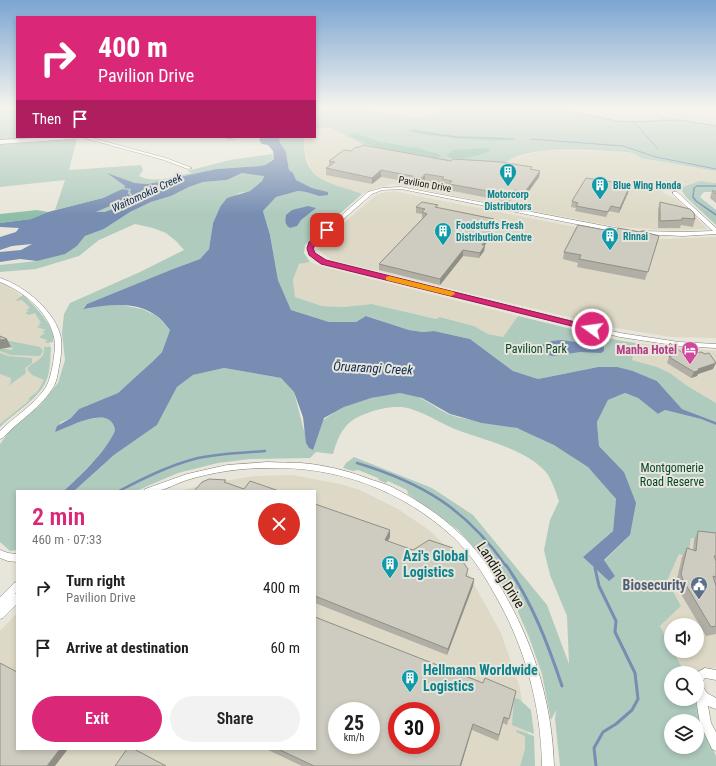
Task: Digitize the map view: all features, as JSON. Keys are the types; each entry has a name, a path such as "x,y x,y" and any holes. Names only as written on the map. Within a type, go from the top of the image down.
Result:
{"street":[{"path":"108,144 164,159 190,168"},
{"name":"Pavilion Drive","path":"632,232 601,228 401,188 389,188 370,193 312,244 310,251 318,259 324,262 592,329 648,340 716,346"},
{"path":"675,193 716,231"},
{"path":"639,233 675,234 716,231"},
{"path":"0,280 24,292 41,308 51,321 57,334 58,343 54,376 50,386 40,399 0,436"},
{"name":"Landing Drive","path":"151,490 182,478 228,467 286,464 347,473 394,491 417,504 443,523 457,536 482,566 512,615 529,658 542,703 548,766"},
{"path":"0,554 16,558"},
{"path":"0,604 16,587"},
{"path":"0,615 16,599"},
{"path":"704,673 716,675"},
{"path":"704,696 708,700 716,704"},
{"path":"702,706 706,724 716,745"}],"shaded area":[{"path":"304,144 386,144 448,162 510,160 542,150 628,152 641,158 716,171 716,183 680,188 661,188 663,193 675,198 708,229 666,230 618,227 393,184 376,188 362,194 322,181 310,169 304,149"},
{"path":"393,191 595,231 649,239 716,237 716,338 670,337 610,327 332,260 319,250 319,245 322,242 377,194"},
{"path":"310,262 320,266 518,316 503,337 488,334 474,326 441,317 436,319 373,304 343,307 322,306 295,297 293,280 299,264"},
{"path":"0,283 7,285 33,305 50,335 51,363 45,383 40,390 28,403 0,427"},
{"path":"636,343 716,351 716,403 686,385 670,373 657,367 632,360"},
{"path":"292,475 340,484 360,490 398,509 429,530 448,548 465,568 501,633 519,685 528,729 531,766 0,766 0,631 16,614 16,750 316,750 316,490 184,490 211,483 254,476"},
{"path":"691,538 716,541 716,667 704,672 704,666 681,666 677,658 704,658 704,618 668,618 681,606 667,581 679,554 687,557"},
{"path":"664,622 664,634 660,626"}],"green space":[{"path":"0,144 76,144 69,170 141,165 143,170 139,176 151,179 165,179 192,173 187,171 230,160 272,154 274,158 265,165 216,169 148,184 135,183 109,174 125,186 124,187 143,194 173,185 155,194 100,213 96,212 131,197 128,193 129,191 122,189 103,198 55,210 65,180 0,187"},
{"name":"Pavilion Park","path":"281,144 304,144 307,163 313,172 328,182 362,194 305,245 304,253 310,262 299,264 293,280 295,297 322,306 343,307 372,304 436,319 440,317 474,326 488,334 503,337 518,316 617,340 636,343 632,360 657,367 670,373 686,385 716,403 716,422 682,409 657,381 633,371 598,367 538,379 513,371 470,339 434,331 423,332 409,330 367,316 356,322 329,322 291,310 278,280 270,235 263,211 276,197 298,191 319,196 327,192 312,188 295,180 289,170 286,152"},
{"path":"361,144 716,144 716,171 641,158 628,152 548,150 518,156 506,162 448,162 365,146"},
{"path":"368,144 391,144 422,149 437,153 441,156 437,158"},
{"path":"487,148 491,150 469,157 452,158 448,157 447,155 453,150"},
{"path":"242,173 264,175 262,181 250,191 239,193 220,207 213,223 209,249 200,259 87,304 83,308 115,304 142,309 157,316 170,330 162,352 118,393 79,409 71,418 61,422 55,431 94,418 106,418 113,424 114,433 100,454 65,490 16,490 16,550 10,551 0,542 0,444 12,428 40,405 58,383 65,360 62,333 64,314 70,303 140,272 184,250 166,233 135,224 99,240 79,256 36,269 0,272 0,265 37,261 77,246 85,236 104,229 130,212 151,202 171,196 203,182 227,180"},
{"path":"700,181 716,183 716,192 704,192 700,197 716,210 716,225 686,197 680,188"},
{"path":"37,210 48,212 31,219 0,223 0,214"},
{"path":"23,295 44,317 52,330 54,337 53,342 45,343 47,340 39,337 45,333 42,332 46,330 37,327 40,325 38,324 41,323 35,313 29,315 25,313 29,311 26,310 30,308 22,300 15,301"},
{"path":"0,339 40,347 43,351 40,356 11,355 0,351 0,348 11,350 13,348 1,344"},
{"path":"44,347 51,347 49,372 46,381 36,396 29,403 0,427 0,424 30,400 28,399 38,391 44,380 32,375 27,369 41,358"},
{"path":"0,353 8,356 32,358 32,363 25,368 26,373 8,386 11,382 11,378 0,374"},
{"name":"Montgomerie Road Reserve","path":"224,368 281,378 294,392 304,431 342,408 355,402 398,393 412,394 451,415 523,430 574,456 599,478 616,499 613,531 583,557 615,576 604,561 630,535 624,472 599,446 597,422 608,400 625,393 638,398 658,414 665,410 701,419 716,425 716,541 691,538 688,557 679,554 667,581 681,606 668,618 664,618 664,622 660,626 664,634 664,658 677,658 681,666 664,666 664,706 696,706 698,714 664,714 664,754 704,754 704,729 716,756 716,766 560,766 555,719 556,710 551,720 542,674 529,637 518,612 518,608 507,587 502,585 497,578 499,575 487,557 481,556 458,530 408,494 407,490 388,481 386,483 358,470 353,471 343,468 346,463 354,457 432,488 473,515 547,605 569,664 567,616 550,575 544,550 550,520 559,501 547,474 537,463 505,446 454,429 417,411 404,407 396,407 369,412 348,424 337,442 333,454 316,452 310,458 250,459 218,463 178,473 138,490 75,490 114,455 157,425 177,387 193,375"},
{"path":"514,698 519,699 531,710 534,734 512,725"},
{"path":"517,730 534,736 535,766 520,766 525,749 525,736 516,732"}],"water":[{"path":"262,144 281,144 286,152 289,170 293,173 296,180 312,188 328,192 328,195 319,196 298,191 276,197 263,211 270,235 278,280 291,310 329,322 356,322 366,316 409,330 423,332 434,331 470,339 513,371 538,379 598,367 617,367 633,371 657,381 682,409 716,422 716,425 701,419 665,410 658,414 638,398 625,393 608,400 597,422 599,446 624,472 636,503 630,535 604,560 615,576 609,581 583,557 613,531 616,499 588,467 554,445 517,428 482,423 450,414 422,398 400,393 371,398 344,407 324,418 313,450 309,448 306,443 303,417 294,392 281,378 224,368 193,375 177,387 157,425 114,455 75,490 65,490 84,472 103,450 115,430 112,423 105,418 93,418 55,432 57,426 71,418 79,409 118,393 162,352 170,330 157,316 140,308 111,305 83,309 87,304 200,259 209,249 213,223 220,207 227,198 250,191 262,181 264,176 242,173 227,180 203,182 189,187 171,196 151,202 130,212 104,229 85,236 77,246 65,254 37,261 20,259 0,262 0,252 21,250 32,244 12,246 0,250 0,237 16,232 19,228 0,227 0,223 31,219 48,212 103,198 122,189 129,190 128,193 131,197 96,212 104,212 155,194 172,185 133,196 130,192 131,189 124,188 125,186 107,173 135,183 148,184 216,169 265,165 274,159 273,151 268,145"},
{"path":"308,206 316,208 301,220 297,226 290,228 287,226 286,215 292,210"},
{"path":"561,340 599,345 604,347 604,351 601,353 580,352 552,356 541,352 540,347 544,344"}],"building":[{"path":"363,145 451,161 453,159 501,162 532,167 530,169 540,171 525,192 514,190 510,195 449,184 452,181 442,179 444,177 425,174 422,178 381,170 372,178 326,168 335,162 329,161 344,150 351,151 356,147"},
{"name":"Blue Wing Honda","path":"586,178 620,183 618,186 629,188 620,208 611,206 608,212 576,206 578,203 572,201"},
{"name":"Foodstuffs Fresh Distribution Centre","path":"422,202 438,205 435,207 494,219 485,230 491,232 482,245 485,245 480,253 463,250 440,279 379,264 427,214 422,212 425,209 416,207"},
{"path":"660,202 690,209 694,213 695,219 682,218 682,220 660,221"},
{"name":"Rinnai","path":"578,225 616,232 618,228 641,231 659,236 648,272 579,259 581,255 564,252"},
{"path":"0,336 7,339 0,340"},
{"path":"670,343 685,355 701,352 705,354 709,353 716,363 698,369 700,370 694,372 669,357 676,354 668,347"},
{"path":"209,479 226,480 224,482 244,489 250,481 276,490 195,490 202,482"},
{"name":"Azi's Global Logistics","path":"316,504 390,530 385,540 413,550 429,540 453,548 468,569 466,576 474,579 448,649 316,596"},
{"path":"698,531 716,533 716,556 714,556 716,561 716,577 713,576 716,586 716,626 711,627 683,580 681,574 687,548 696,551"},
{"name":"Hellmann Worldwide Logistics","path":"316,617 483,683 485,678 516,691 509,719 504,717 499,735 473,724 460,766 314,766 280,750 316,750"},
{"path":"0,663 16,671 16,750 59,750 47,766 0,766"},
{"path":"126,750 136,750 166,766 115,766"}],"waterway":[{"path":"593,144 623,146 656,157 716,169"},
{"path":"653,144 657,148"},
{"name":"Ōruarangi Creek","path":"716,186 697,186 694,188 693,197 696,201 716,215"},
{"path":"121,490 167,468 198,458 223,454 265,451"},
{"path":"357,463 381,471 423,489 441,501 459,514 475,529 491,546 506,566"},
{"path":"506,565 531,608 551,655 562,686"},
{"path":"595,568 599,586 616,621 615,632 635,673 638,699 632,710 616,724 603,732 594,748 596,766"}],"slow traffic":[{"path":"389,278 451,294"}],"place":[{"name":"Motorcorp Distributors","path":"508,187"},
{"name":"Blue Wing Honda","path":"600,200"},
{"name":"Foodstuffs Fresh Distribution Centre","path":"443,246"},
{"name":"Rinnai","path":"610,251"},
{"name":"Manha Hotel","path":"690,365"},
{"name":"Azi's Global Logistics","path":"390,579"},
{"name":"Biosecurity","path":"699,600"},
{"name":"Hellmann Worldwide Logistics","path":"410,693"}],"route":[{"path":"327,230 312,244 310,248 311,254 324,262 592,329"}],"water label":[{"name":"Waitomokia Creek","path":"147,193"}]}
